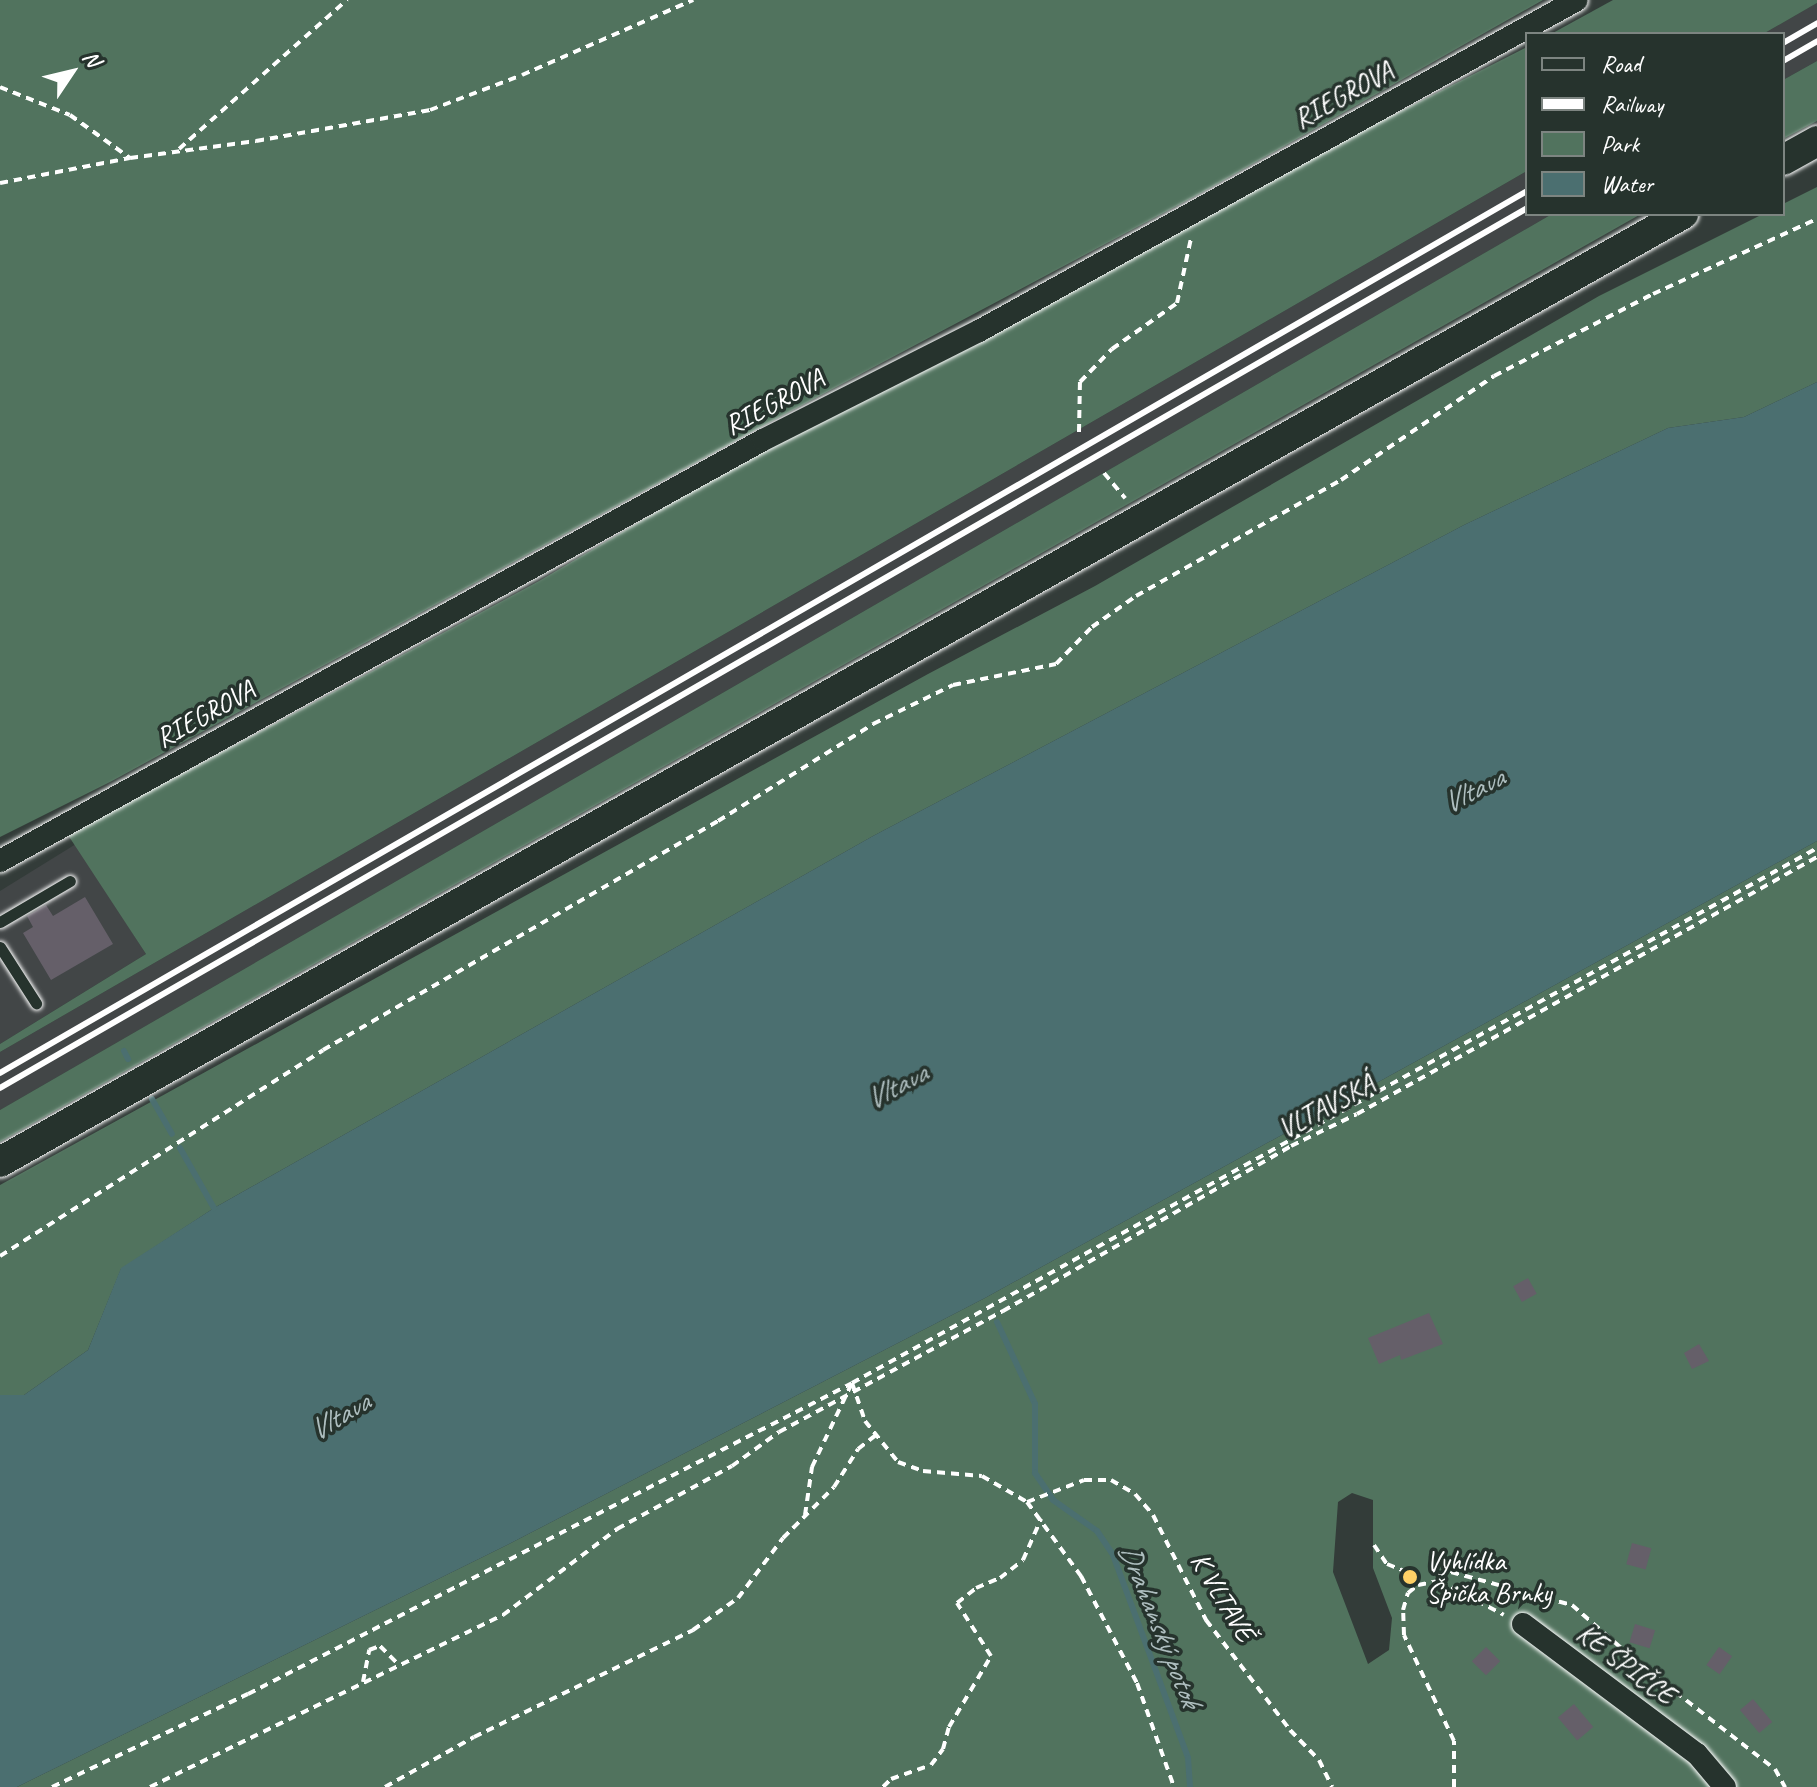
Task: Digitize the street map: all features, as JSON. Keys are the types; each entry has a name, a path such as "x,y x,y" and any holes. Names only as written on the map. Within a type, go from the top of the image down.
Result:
{"main road":[{"path":"1785,159 1817,141"},
{"path":"0,1162 1679,216"}],"street":[{"name":"RIEGROVA","path":"0,861 763,440 979,331 1577,0"},
{"name":"KE ŠPIČCE","path":"1523,1624 1697,1754 1725,1787"}],"lane":[{"path":"0,922 70,881"},
{"path":"0,947 36,1003"}],"path":[{"path":"177,151 347,0"},
{"path":"0,183 130,158 430,110 522,75 693,0"},
{"path":"0,87 70,115 130,158"},
{"path":"1079,432 1080,382 1112,349 1177,303 1197,210"},
{"path":"0,1256 323,1050 718,821 873,724 953,685 1056,664 1092,627 1136,596 1341,480 1494,376 1653,294 1817,219"},
{"path":"1104,473 1141,519"},
{"path":"52,1787 248,1694 852,1383 1817,848"},
{"name":"VLTAVSKÁ","path":"150,1787 503,1615 617,1529 732,1466 779,1432 1003,1311 1291,1146 1357,1114 1817,857"},
{"path":"852,1383 865,1421 898,1462 923,1471 982,1476 1027,1502 1041,1519 1081,1576 1137,1683 1174,1787"},
{"path":"804,1516 812,1467 852,1383"},
{"path":"385,1787 474,1737 693,1630 738,1598 783,1538 834,1487 858,1449 876,1435"},
{"name":"K VLTAVĚ","path":"1027,1502 1053,1489 1084,1480 1111,1480 1135,1494 1153,1515 1206,1620 1290,1730 1319,1760 1332,1787"},
{"path":"883,1787 891,1779 931,1765 943,1749 949,1727 991,1656 957,1603 976,1588 1000,1578 1023,1560 1041,1519"},
{"path":"1374,1545 1376,1553 1387,1564 1412,1574 1415,1588"},
{"path":"1454,1787 1454,1741 1404,1635 1403,1610 1408,1593 1439,1581 1451,1572 1572,1605 1642,1666 1775,1769 1785,1787"},
{"path":"1439,1581 1523,1624"},
{"path":"363,1682 369,1650 380,1646 399,1665"}],"shaded area":[{"path":"1817,3 1817,61 1785,79 1785,32 1766,32"},
{"path":"1525,172 1525,216 1549,216 0,1110 0,1052"},
{"path":"76,844 146,954 0,1044 0,891"}],"green space":[{"path":"0,0 1543,0 1203,192 750,433 112,781 0,837"},
{"path":"1613,0 1817,0 1817,3 1766,32 1555,32"},
{"path":"1525,48 1525,172 0,1052 0,1044 146,954 68,835 539,581 770,445 1334,145"},
{"path":"1817,61 1817,121 1785,138 1785,79"},
{"path":"1817,187 1817,382 1744,417 1668,428 1464,525 873,836 214,1208 121,1269 88,1350 24,1395 0,1395 0,1185 928,674 1095,586 1599,296 1759,216 1785,216 1785,203"},
{"path":"1549,216 1637,216 0,1142 0,1110"},
{"path":"1817,841 1817,1787 1733,1787 1657,1731 1718,1787 17,1787 507,1545 985,1298","holes":["1352,1493 1373,1500 1373,1568 1392,1618 1389,1650 1368,1664 1333,1572 1338,1502"]}],"water":[{"name":"Vltava","path":"1817,382 1817,841 985,1298 507,1545 17,1787 0,1787 0,1395 24,1395 88,1350 121,1268 214,1208 873,836 1464,525 1668,428 1744,417"}],"building":[{"path":"85,897 113,944 51,980 23,933 33,927 27,916 46,905 53,916"},
{"path":"1528,1278 1537,1294 1522,1302 1513,1286"},
{"path":"1429,1313 1443,1344 1401,1360 1400,1355 1379,1364 1368,1338"},
{"path":"1699,1344 1709,1361 1692,1369 1684,1353"},
{"path":"1632,1543 1651,1548 1646,1569 1626,1564"},
{"path":"1635,1624 1655,1630 1650,1648 1629,1642"},
{"path":"1486,1647 1500,1661 1486,1675 1472,1661"},
{"path":"1719,1647 1732,1656 1719,1674 1706,1665"},
{"path":"1753,1699 1772,1722 1759,1733 1740,1710"},
{"path":"1574,1704 1593,1727 1577,1740 1558,1717"}],"waterway":[{"path":"124,1051 128,1059"},
{"path":"152,1099 172,1134"},
{"path":"180,1148 214,1208"},
{"name":"Drahanský potok","path":"997,1322 1035,1404 1035,1473 1053,1500 1097,1531 1113,1555 1188,1758 1190,1787"}],"railway":[{"path":"1785,42 1817,23"},
{"path":"1785,60 1817,41"},
{"path":"0,1073 1525,192"},
{"path":"0,1088 1525,209"}],"place":[{"name":"Vyhlídka Špička Brnky","path":"1410,1577"}]}
